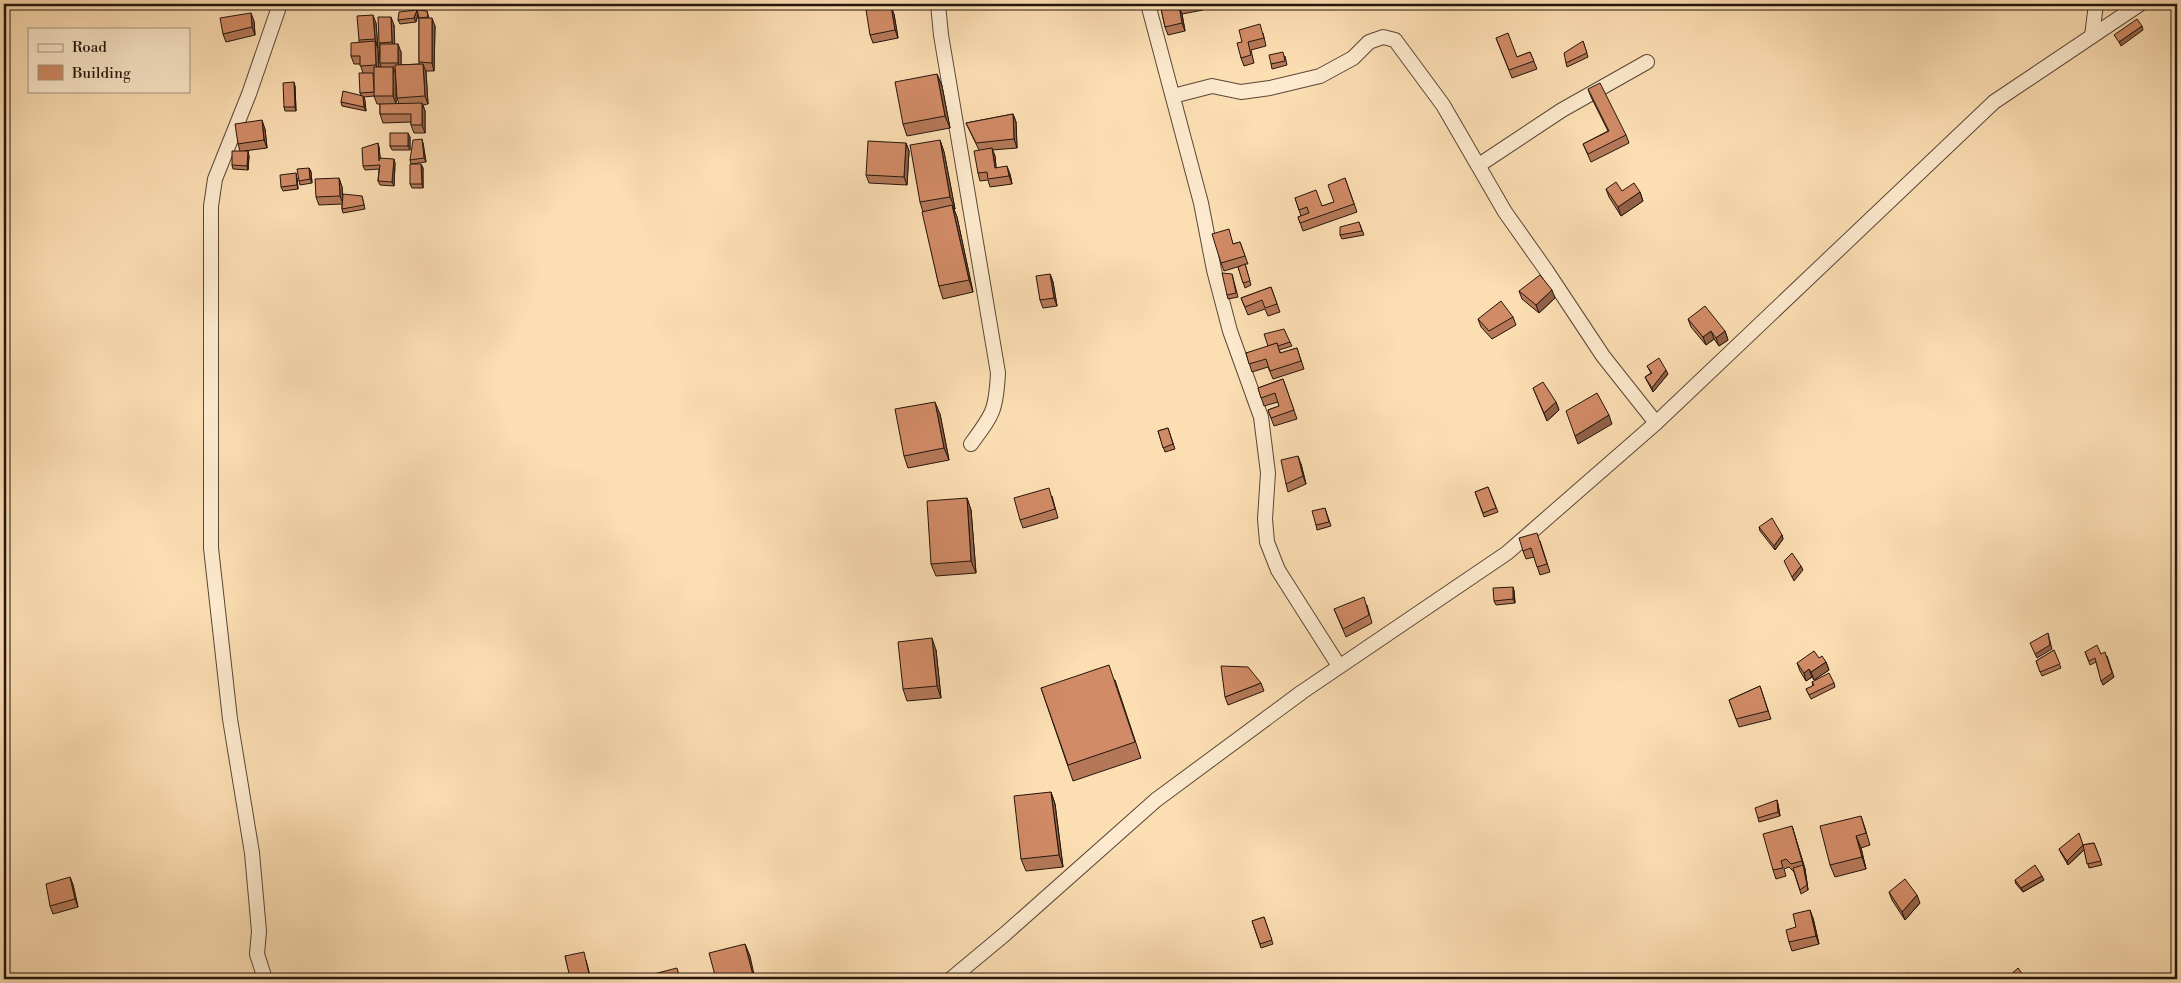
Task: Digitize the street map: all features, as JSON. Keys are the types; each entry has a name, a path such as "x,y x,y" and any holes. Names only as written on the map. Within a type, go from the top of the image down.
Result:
{"street":[{"path":"265,979 258,954 259,931 252,853 230,719 211,548 211,206 215,179 249,94 280,4"},
{"path":"938,4 941,36 998,373 997,399 992,414 971,444"},
{"path":"1148,4 1201,203 1214,270 1230,331 1261,417 1268,473 1267,542 1278,570 1339,666"},
{"path":"2092,36 2096,4"},
{"path":"951,979 1005,934 1156,800 1339,666 1507,553 1656,422 1994,102 2140,4"},
{"path":"1173,96 1212,86 1241,92 1320,76 1353,58 1369,42 1383,37 1395,40 1444,105 1505,212 1603,356 1656,422"},
{"path":"1479,165 1562,110 1647,62"}],"building":[{"path":"1160,4 1190,4 1179,6 1182,23 1165,27"},
{"path":"891,6 895,30 870,35 866,10"},
{"path":"417,10 427,11 428,17 419,18"},
{"path":"417,10 414,18 398,20 399,12"},
{"path":"251,13 252,27 223,34 220,18"},
{"path":"373,15 375,39 359,40 357,16"},
{"path":"378,17 391,17 392,42 379,43"},
{"path":"419,18 432,18 432,63 419,62"},
{"path":"2137,19 2142,26 2119,42 2114,35"},
{"path":"1260,24 1264,38 1248,42 1251,55 1241,58 1237,43 1242,42 1239,30"},
{"path":"1508,33 1517,57 1530,52 1534,61 1509,70 1496,38"},
{"path":"375,41 376,65 360,66 360,56 351,56 351,43"},
{"path":"1583,41 1587,53 1566,63 1564,53"},
{"path":"380,44 398,44 398,63 380,63"},
{"path":"1283,52 1285,61 1271,64 1269,55"},
{"path":"423,64 425,96 397,98 395,65"},
{"path":"374,67 393,67 393,96 374,96"},
{"path":"359,73 373,73 374,92 360,93"},
{"path":"937,74 945,116 903,124 895,82"},
{"path":"294,82 295,107 284,107 283,83"},
{"path":"1600,83 1626,135 1588,154 1583,144 1609,131 1588,89"},
{"path":"343,91 363,96 364,107 341,102"},
{"path":"422,103 422,125 411,125 411,114 380,114 380,104"},
{"path":"1013,114 1014,139 976,143 966,123"},
{"path":"262,120 264,140 238,144 235,124"},
{"path":"390,133 408,133 408,146 390,146"},
{"path":"422,139 424,158 410,160 413,140"},
{"path":"940,140 950,197 920,202 910,145"},
{"path":"868,141 906,143 904,177 866,175"},
{"path":"378,143 379,161 380,158 394,159 392,182 378,181 380,165 363,166 362,148"},
{"path":"992,148 995,168 1007,166 1009,176 988,179 987,172 978,173 974,151"},
{"path":"232,151 248,151 247,166 232,165"},
{"path":"410,164 421,164 422,184 410,184"},
{"path":"309,168 310,179 299,181 297,169"},
{"path":"296,173 297,185 281,187 280,175"},
{"path":"339,178 340,196 316,197 315,179"},
{"path":"1345,178 1354,204 1300,223 1298,217 1309,213 1307,207 1299,210 1295,198 1316,190 1322,206 1334,202 1328,185"},
{"path":"1616,182 1622,191 1634,183 1640,192 1618,207 1606,189"},
{"path":"343,194 362,196 364,205 342,209"},
{"path":"952,205 969,280 939,286 922,212"},
{"path":"1359,222 1362,231 1340,235 1340,227"},
{"path":"1229,229 1233,244 1240,242 1245,256 1221,263 1212,234"},
{"path":"1245,264 1250,281 1243,283 1238,267"},
{"path":"1222,273 1232,274 1236,293 1227,295"},
{"path":"1050,274 1054,298 1040,300 1036,276"},
{"path":"1540,275 1552,290 1536,305 1519,291"},
{"path":"1271,287 1277,304 1265,308 1262,300 1245,307 1241,298"},
{"path":"1501,301 1513,317 1489,331 1478,319"},
{"path":"1705,306 1725,331 1716,338 1711,331 1703,337 1688,319"},
{"path":"1284,329 1290,342 1278,346 1277,343 1268,346 1264,334"},
{"path":"1277,343 1280,353 1297,348 1301,361 1270,371 1266,359 1249,364 1246,353"},
{"path":"1659,358 1666,370 1652,388 1645,377 1652,373 1647,366"},
{"path":"1283,379 1294,410 1271,418 1268,410 1279,406 1275,393 1261,398 1258,388"},
{"path":"1543,382 1556,402 1544,413 1533,388"},
{"path":"1597,393 1609,415 1575,436 1566,411"},
{"path":"935,402 944,448 904,456 895,409"},
{"path":"1168,428 1173,444 1163,448 1158,431"},
{"path":"1298,456 1303,476 1286,484 1281,460"},
{"path":"1488,487 1496,508 1483,513 1475,492"},
{"path":"1049,488 1055,509 1020,520 1014,498"},
{"path":"967,498 971,561 931,564 927,501"},
{"path":"1325,508 1329,522 1316,525 1312,511"},
{"path":"1772,518 1782,535 1774,546 1759,527"},
{"path":"1537,533 1547,564 1537,567 1531,548 1523,551 1519,538"},
{"path":"1792,553 1801,566 1792,577 1784,561"},
{"path":"1513,587 1513,599 1494,601 1493,588"},
{"path":"1364,597 1369,615 1343,629 1334,609"},
{"path":"2048,633 2050,645 2035,654 2030,643"},
{"path":"932,638 937,686 903,689 898,642"},
{"path":"2097,645 2101,654 2105,652 2112,673 2101,681 2095,658 2089,661 2085,652"},
{"path":"2054,650 2060,664 2040,672 2036,661"},
{"path":"1814,651 1819,658 1822,656 1826,662 1811,672 1809,669 1804,673 1797,663"},
{"path":"1109,665 1135,742 1068,765 1041,688"},
{"path":"1221,666 1248,667 1261,683 1225,697"},
{"path":"1829,673 1834,683 1809,695 1806,689 1814,685 1812,682"},
{"path":"1760,686 1768,711 1736,719 1729,700"},
{"path":"1051,792 1059,855 1021,859 1014,796"},
{"path":"1777,800 1778,812 1758,818 1755,808"},
{"path":"1861,816 1866,833 1856,836 1862,857 1830,865 1820,826"},
{"path":"1792,826 1802,861 1791,864 1786,859 1781,861 1783,868 1773,870 1763,834"},
{"path":"2079,833 2083,845 2067,861 2059,849"},
{"path":"2094,843 2101,861 2087,864 2083,845"},
{"path":"1803,865 1807,885 1800,890 1793,868"},
{"path":"2035,865 2042,876 2021,888 2015,880"},
{"path":"70,877 75,899 50,906 46,884"},
{"path":"1905,879 1917,895 1902,912 1889,892"},
{"path":"1810,910 1816,936 1789,942 1786,930 1796,927 1793,914"},
{"path":"1264,917 1272,940 1260,944 1252,921"},
{"path":"745,944 754,979 716,979 709,953"},
{"path":"584,952 589,974 570,978 565,956"},
{"path":"677,968 680,979 643,979 642,977"},
{"path":"2018,968 2026,979 2006,979"},
{"path":"1909,973 1909,979 1893,979 1893,978"},
{"path":"1993,974 1995,979 1979,979"}]}
